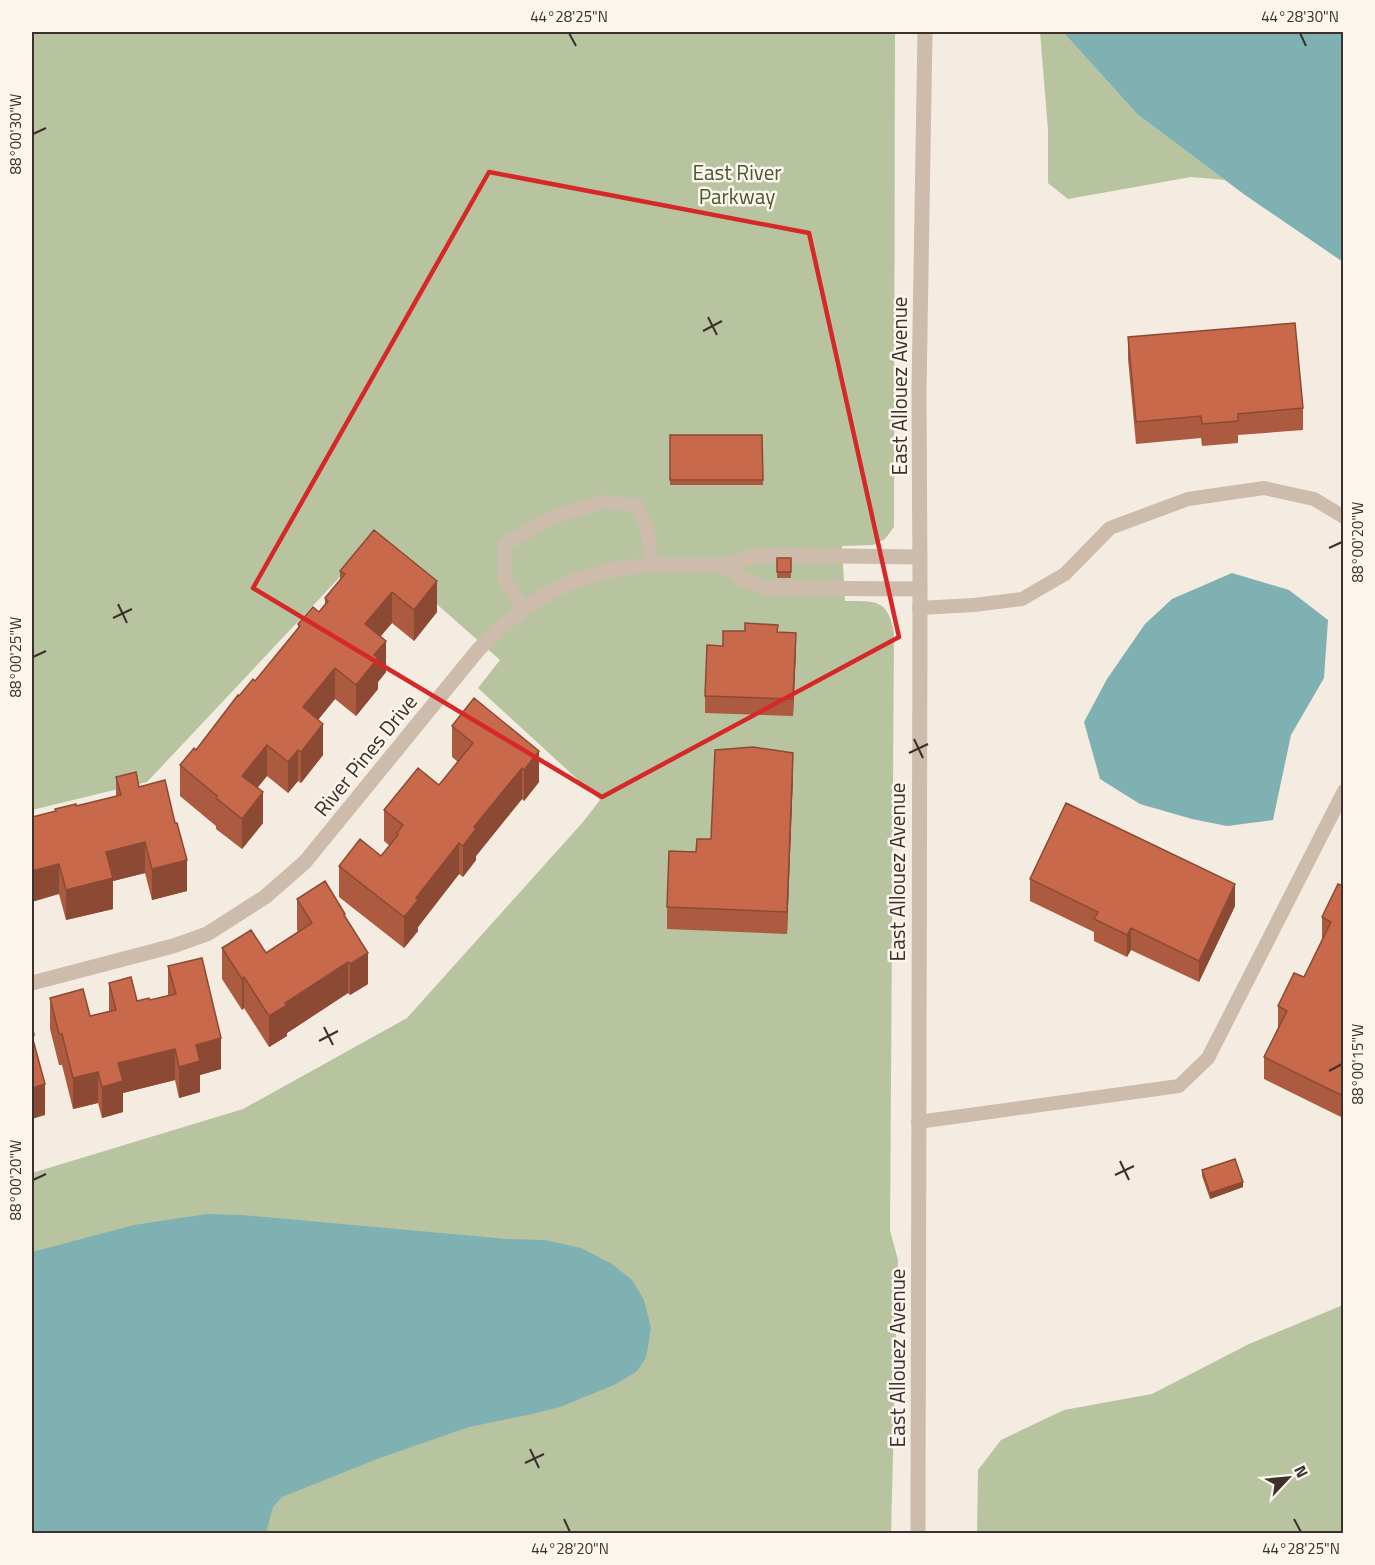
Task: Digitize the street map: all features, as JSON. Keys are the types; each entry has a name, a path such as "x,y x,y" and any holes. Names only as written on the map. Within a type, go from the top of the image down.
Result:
{"street":[{"name":"East Allouez Avenue","path":"918,1533 919,391 925,32"},
{"name":"River Pines Drive","path":"32,983 173,946 207,934 265,897 304,862 478,650 500,628 550,592 576,580 615,569 652,565 724,565 759,555 920,556"},
{"path":"724,565 742,579 765,588 920,589"}],"lane":[{"path":"920,608 1022,599 1065,574 1110,528 1188,499 1264,488 1314,499 1344,516"},
{"path":"524,609 505,580 505,544 552,517 602,502 636,505 647,527 652,565"},
{"path":"918,1122 1179,1086 1208,1058 1344,791"}],"highlighted area":[{"path":"489,172 809,233 899,637 602,797 253,588"}],"green space":[{"name":"East River Parkway","path":"32,32 895,32 894,527 885,539 873,545 842,546 845,601 879,604 888,614 894,633 890,1230 898,1260 891,1533 32,1533 32,1173 243,1109 407,1018 583,822 600,800 478,688 500,660 370,545 147,782 32,810"},
{"path":"1040,32 1063,32 1137,114 1225,180 1191,177 1068,199 1048,183 1048,130"},
{"path":"1343,1305 1343,1533 977,1533 978,1470 1001,1440 1064,1410 1152,1394 1249,1344"}],"water":[{"path":"1063,32 1343,32 1343,262 1245,195 1137,114"},
{"path":"1232,573 1289,590 1328,620 1324,678 1291,735 1273,820 1227,826 1140,804 1100,779 1084,722 1107,679 1145,624 1172,599"},
{"path":"207,1214 242,1215 507,1239 545,1240 581,1248 612,1264 632,1280 644,1300 651,1328 646,1358 636,1372 614,1385 560,1407 469,1427 377,1459 282,1497 273,1507 266,1533 32,1533 32,1252 134,1225"}],"building":[{"path":"1295,323 1303,408 1238,414 1238,421 1202,424 1201,416 1136,422 1128,337"},
{"path":"670,435 762,435 763,480 670,480"},
{"path":"374,530 437,581 414,610 392,592 365,624 386,641 374,655 378,658 356,685 335,668 303,707 323,724 301,752 298,750 288,762 267,745 242,776 263,792 242,819 180,765 194,748 196,750 238,695 253,679 255,681 313,607 319,612 328,601 325,598 345,574 340,571"},
{"path":"777,558 791,558 791,572 777,572"},
{"path":"745,623 778,625 777,632 796,633 793,699 705,696 707,645 723,646 723,631 745,631"},
{"path":"474,698 539,751 524,770 522,768 474,827 476,829 463,846 459,843 404,917 339,866 360,839 381,856 403,825 384,810 418,768 439,785 473,743 452,726"},
{"path":"753,747 793,753 787,912 667,907 669,851 696,852 697,839 711,839 715,750"},
{"path":"136,772 139,787 165,780 187,860 152,869 145,842 106,852 113,878 66,890 59,864 32,871 32,817 56,811 55,809 121,795 116,777"},
{"path":"1066,803 1235,884 1199,961 1131,928 1127,935 1094,919 1098,912 1030,879"},
{"path":"325,881 368,953 350,964 348,962 269,1016 222,948 251,930 266,953 312,923 297,899"},
{"path":"1338,884 1344,886 1343,1096 1264,1057 1287,1011 1278,1006 1294,973 1304,977 1331,922 1322,917"},
{"path":"202,958 221,1038 196,1045 200,1061 179,1067 175,1049 118,1063 123,1081 102,1087 98,1072 73,1078 50,998 83,989 90,1016 116,1010 109,983 131,977 137,1001 176,994 168,966"},
{"path":"32,1036 45,1084 32,1088"},
{"path":"1235,1159 1243,1182 1210,1193 1202,1170"}]}
